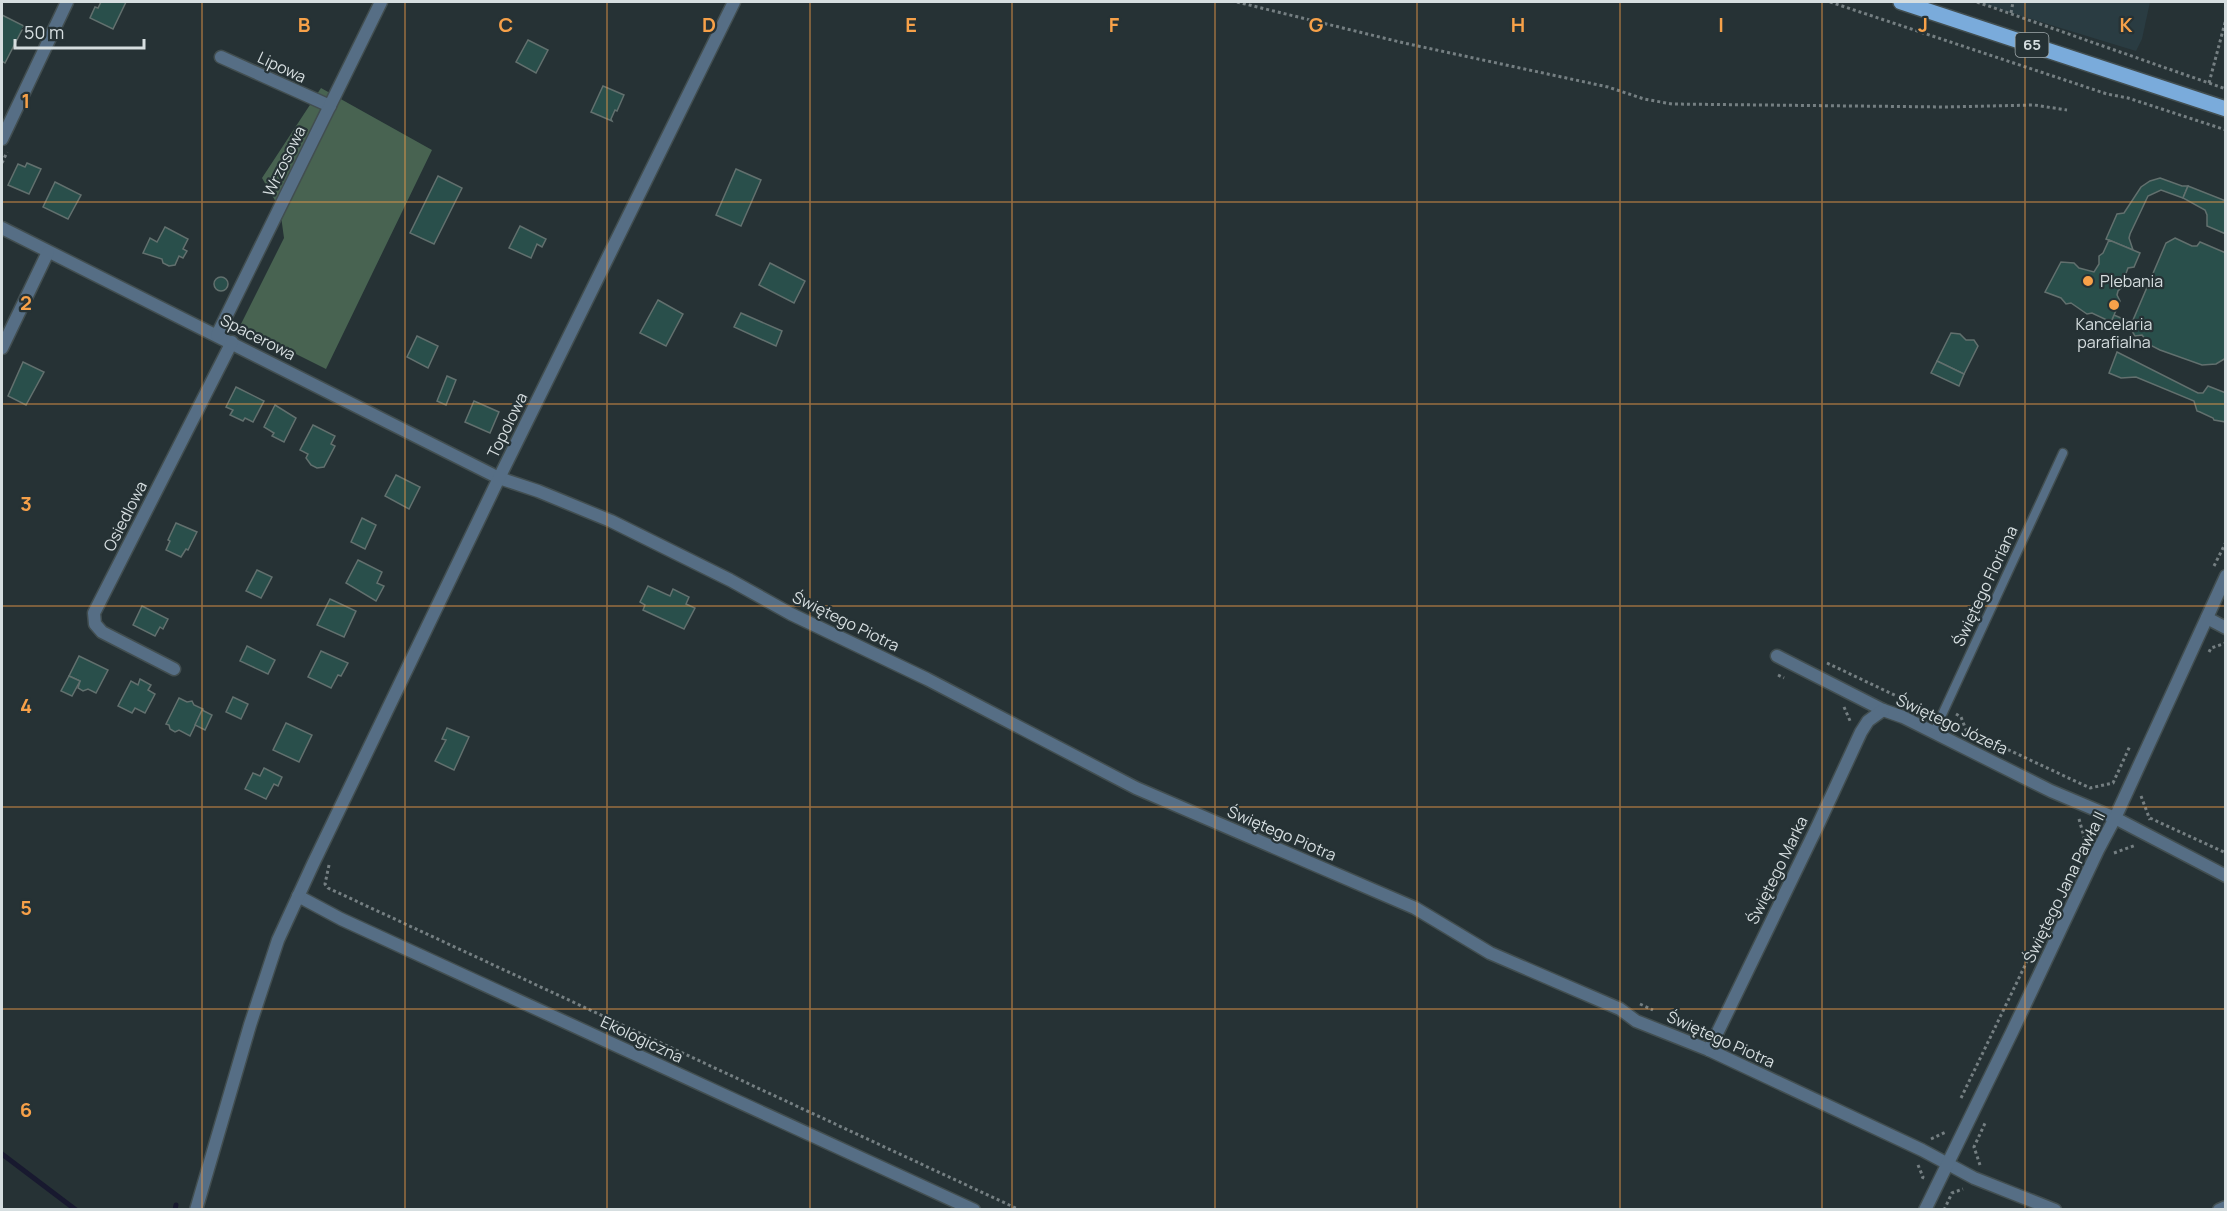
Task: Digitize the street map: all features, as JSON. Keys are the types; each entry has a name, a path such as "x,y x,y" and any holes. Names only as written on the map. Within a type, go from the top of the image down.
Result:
{"main road":[{"name":"65","path":"1901,2 1931,6 2226,109"}],"street":[{"path":"2,139 67,2"},
{"name":"Wrzosowa","path":"217,335 381,2"},
{"name":"Topolowa","path":"196,1209 278,940 499,478 734,2"},
{"name":"Lipowa","path":"221,57 330,106"},
{"name":"Spacerowa","path":"2,228 499,478"},
{"path":"2,348 48,252"},
{"name":"Osiedlowa","path":"174,669 102,632 95,624 94,613 232,342"},
{"name":"Świętego Piotra","path":"499,478 538,491 611,521 730,580 791,614 927,679 1136,788 1415,908 1490,953 1620,1009 1636,1021 1709,1050 1922,1150 1974,1178 2055,1209"},
{"name":"Świętego Jana Pawła II","path":"1925,1209 2115,818 2226,576"},
{"path":"2207,618 2226,628"},
{"name":"Świętego Józefa","path":"1776,656 1883,710 1903,717 2051,790 2115,818 2226,876"},
{"name":"Świętego Marka","path":"1709,1050 1862,730 1868,721 1883,710"},
{"name":"Ekologiczna","path":"298,896 341,919 974,1209"},
{"path":"2219,1209 2226,1207"}],"lane":[{"name":"Świętego Floriana","path":"1934,732 2063,453"}],"path":[{"path":"1237,2 1381,38 1608,87 1644,99 1672,104 1945,107 2034,105 2067,110"},
{"path":"1830,2 2107,94 2128,98 2226,130"},
{"path":"1977,2 2226,89"},
{"path":"2011,13 2013,2"},
{"path":"2204,102 2226,19"},
{"path":"2213,568 2226,542"},
{"path":"2208,653 2211,648 2226,643"},
{"path":"1824,662 1913,704"},
{"path":"1778,675 1788,680"},
{"path":"1837,703 1843,706 1852,725 1862,730"},
{"path":"1945,708 1961,717 1966,730 2090,788 2113,783 2135,736"},
{"path":"2140,847 2151,822 2141,796 2143,791"},
{"path":"2074,816 2079,818 2085,844 2098,850 2112,856 2115,851 2135,844"},
{"path":"2149,817 2226,853"},
{"path":"328,888 1020,1209"},
{"path":"1961,1100 2034,948"},
{"path":"1944,1209 1952,1193 1971,1185 1980,1163 1974,1147 1987,1120"},
{"path":"1919,1186 1923,1177 1918,1164 1922,1150 1927,1141 1945,1133 1947,1129"}],"shaded area":[{"path":"1976,2 2150,2 2142,39 2136,51"}],"green space":[{"path":"321,88 432,150 326,369 240,326 284,238 280,209 262,178"}],"building":[{"path":"101,2 126,2 113,29 90,18 95,7 98,8"},
{"path":"2,15 24,26 5,63 2,61"},
{"path":"528,40 548,50 536,73 516,62"},
{"path":"603,86 624,95 617,111 615,110 612,121 591,112"},
{"path":"27,163 41,169 29,194 8,185 18,164 25,167"},
{"path":"736,169 761,180 741,226 716,215"},
{"path":"438,176 462,188 434,244 410,233"},
{"path":"2160,178 2188,186 2183,198 2161,190 2148,196 2130,234 2133,250 2106,239 2117,214 2124,213 2141,187"},
{"path":"55,182 81,195 68,219 43,207"},
{"path":"2188,186 2226,201 2226,234 2207,226 2205,210 2183,198"},
{"path":"520,226 546,239 542,247 537,244 531,258 509,248"},
{"path":"165,227 188,239 183,249 187,251 183,258 179,256 175,265 169,266 163,263 162,259 143,253 150,238 157,242"},
{"path":"2175,238 2192,246 2197,246 2200,242 2226,253 2226,358 2216,364 2202,365 2160,350 2150,345 2142,335 2135,336 2132,331 2111,322 2114,315 2128,321 2133,320 2166,243"},
{"name":"Plebania","path":"2109,240 2140,253 2134,267 2128,268 2125,276 2126,283 2118,291 2120,301 2111,322 2092,313 2087,314 2071,303 2066,304 2061,298 2045,292 2061,262 2074,263 2079,268 2094,272 2099,264 2099,256 2103,253"},
{"path":"770,263 805,281 794,303 759,285"},
{"path":"221,277 226,279 228,284 226,289 221,291 216,289 214,284 216,279"},
{"path":"658,300 683,314 666,346 640,333"},
{"path":"741,313 782,331 776,346 734,327"},
{"path":"1951,333 1960,334 1966,340 1974,340 1978,346 1964,374 1937,361"},
{"path":"417,336 438,346 428,368 407,357"},
{"path":"2117,352 2198,393 2203,393 2208,386 2226,393 2226,422 2214,420 2197,411 2194,401 2136,377 2121,378 2109,373"},
{"path":"1937,361 1964,374 1959,386 1931,373"},
{"path":"23,362 44,372 26,405 8,396"},
{"path":"447,376 456,380 446,405 437,401"},
{"path":"236,387 264,401 253,422 245,418 243,421 230,415 233,410 226,407"},
{"path":"474,401 499,412 490,433 465,422"},
{"path":"275,405 296,418 284,442 272,436 274,433 264,427"},
{"path":"313,425 335,436 331,444 335,446 324,467 317,468 311,465 306,458 308,454 300,450"},
{"path":"396,475 420,487 409,509 385,496"},
{"path":"362,518 376,525 365,549 351,542"},
{"path":"176,523 197,532 188,550 186,549 181,557 166,550"},
{"path":"358,560 382,572 377,583 384,586 376,601 346,583"},
{"path":"257,570 272,577 261,598 246,591"},
{"path":"648,586 670,596 673,589 689,597 686,604 695,608 684,629 643,610 645,605 640,602"},
{"path":"330,599 356,611 344,637 317,625"},
{"path":"142,606 168,619 163,629 160,627 155,636 133,625"},
{"path":"247,646 275,660 268,674 240,661"},
{"path":"321,651 348,663 331,688 308,677"},
{"path":"79,656 108,670 96,693 78,688 80,681 69,676"},
{"path":"69,676 80,681 72,696 61,691"},
{"path":"140,679 151,685 148,690 155,694 145,713 135,708 132,713 118,706 131,681 138,685"},
{"path":"233,697 248,704 241,719 226,712"},
{"path":"179,698 187,702 192,701 194,705 203,709 190,736 179,730 175,732 166,724"},
{"path":"202,710 212,715 205,730 195,725"},
{"path":"286,723 312,735 299,762 273,750"},
{"path":"447,728 469,737 454,770 435,761 446,740 442,739"},
{"path":"264,768 282,777 278,786 274,784 266,799 245,789 253,773 260,776"}],"waterway":[{"path":"2,1154 76,1210"},
{"path":"175,1210 176,1205"}],"place":[{"name":"Plebania","path":"2088,281"},
{"name":"Kancelaria parafialna","path":"2114,305"}]}
